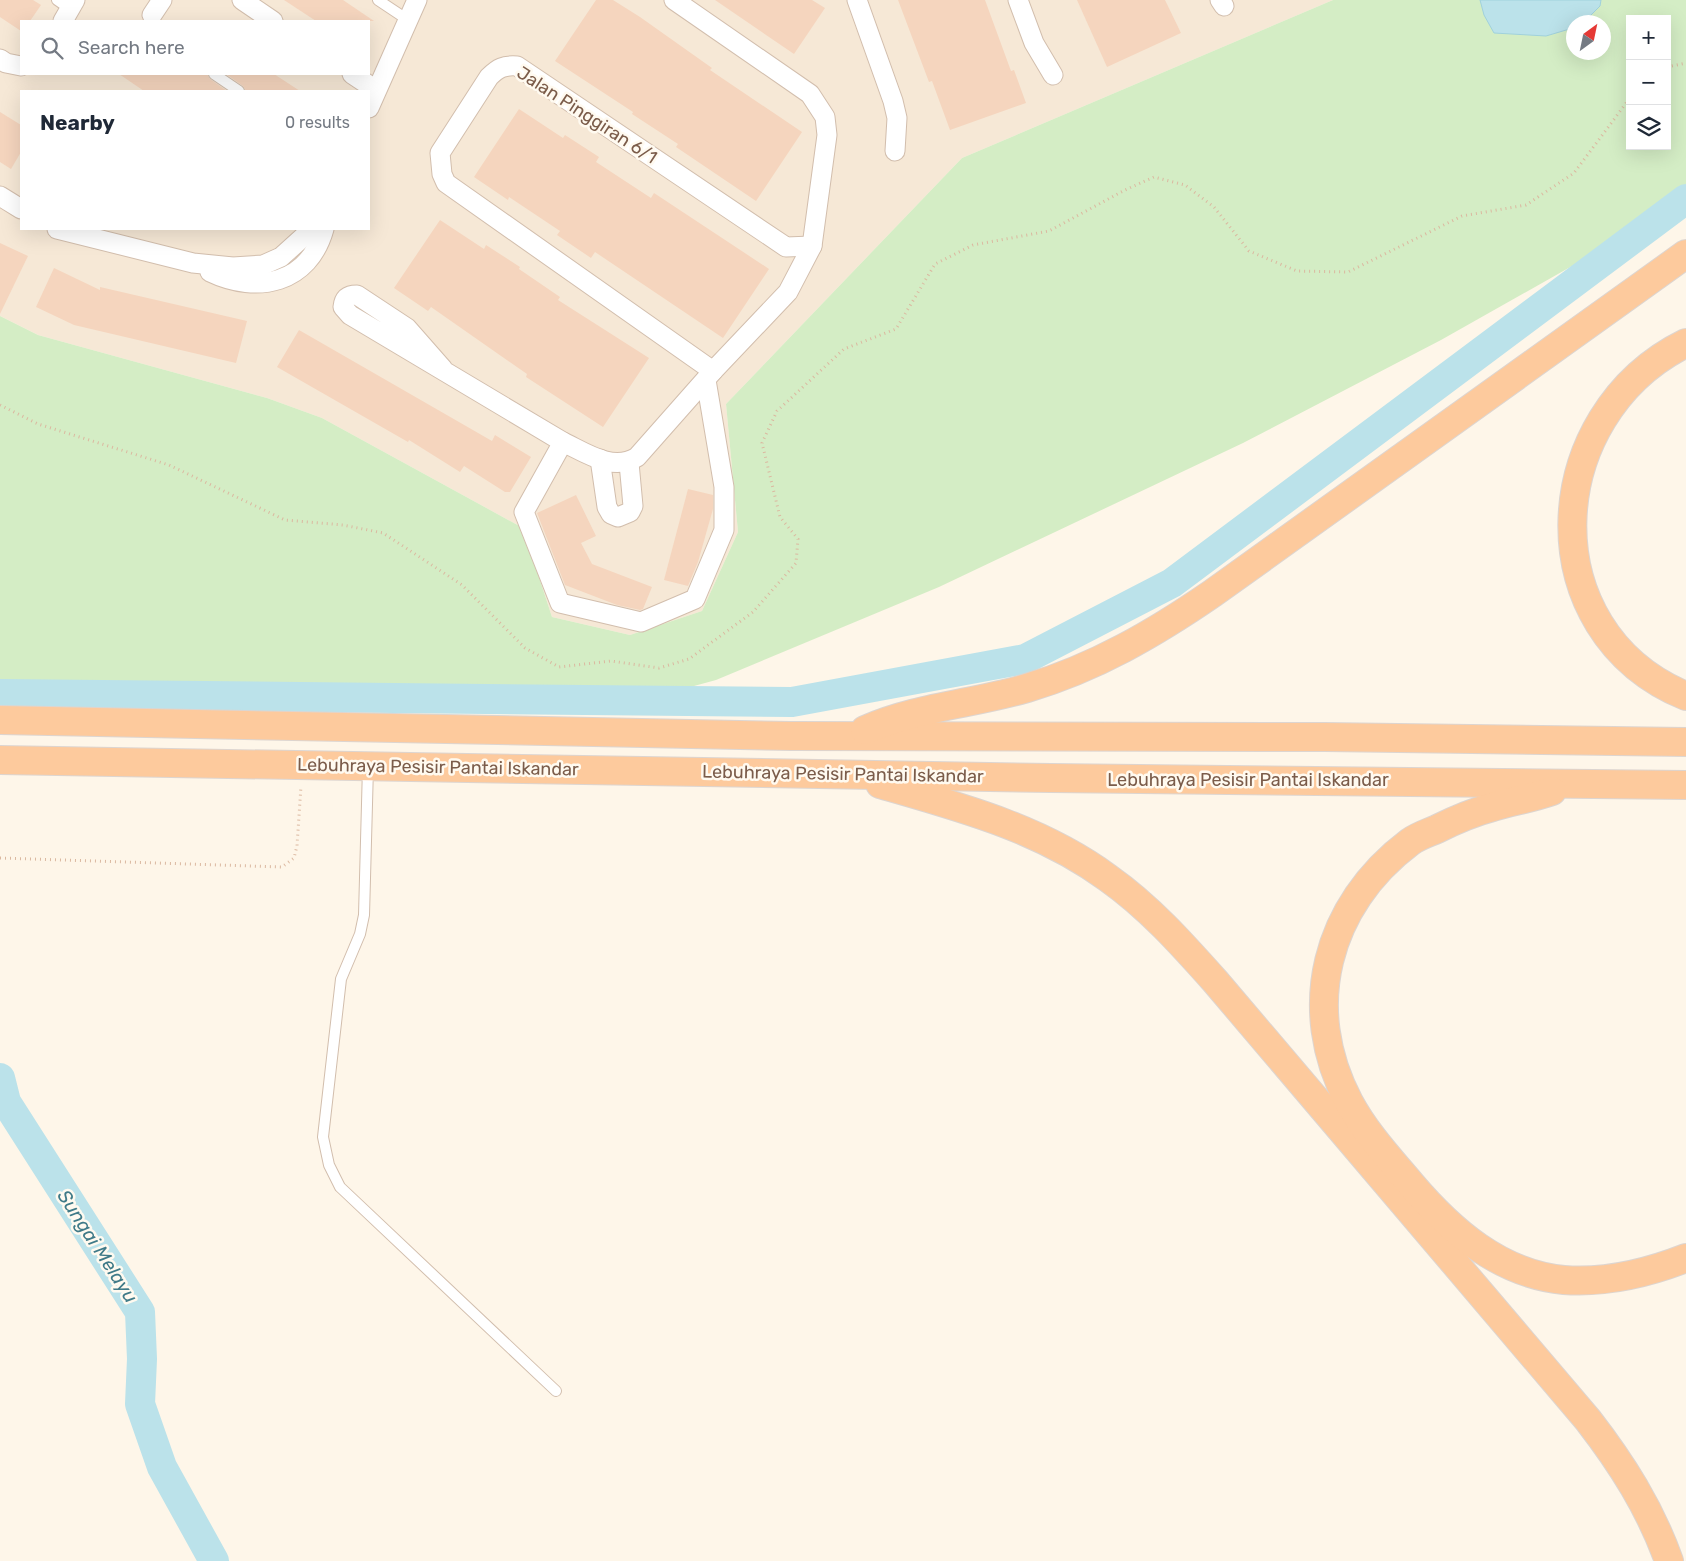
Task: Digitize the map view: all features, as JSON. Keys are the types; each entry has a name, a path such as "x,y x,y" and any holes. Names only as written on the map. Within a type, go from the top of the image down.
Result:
{"highway":[{"path":"852,736 907,714 990,697 1072,673 1142,639 1213,593 1686,254"},
{"path":"1686,343 1654,361 1635,377 1603,416 1591,436 1575,484 1572,533 1582,583 1590,606 1602,627 1616,646 1636,666 1658,682 1686,696"},
{"path":"0,720 852,736 1325,737 1686,742"},
{"name":"Lebuhraya Pesisir Pantai Iskandar","path":"0,760 850,773 1051,778 1686,785"},
{"path":"850,773 980,813 1048,841 1108,878 1159,921 1221,989 1588,1420 1634,1484 1649,1512 1669,1561"},
{"path":"1576,783 1457,820 1412,840 1388,860 1367,883 1351,906 1340,927 1330,954 1324,985 1323,1012 1328,1042 1338,1077 1349,1102 1366,1129 1422,1197 1446,1222 1476,1247 1504,1263 1564,1280 1624,1277 1661,1268 1686,1258"}],"street":[{"path":"151,18 162,0"},
{"path":"242,0 272,20"},
{"path":"370,105 417,0"},
{"path":"443,369 407,328 357,294 349,295 344,300 343,307 350,315 562,442 616,464 633,460 788,292 812,246 827,135 825,117 820,106 810,94 674,0"},
{"path":"857,0 893,101 897,118 895,151"},
{"path":"1018,0 1034,42 1053,75"},
{"path":"0,59 6,64 20,66"},
{"name":"Jalan Pinggiran 6/1","path":"710,375 446,183 442,174 440,153 489,76 497,69 506,65 517,66 786,247 812,246"},
{"path":"354,75 376,90"},
{"path":"0,196 20,208"},
{"path":"61,230 193,263 221,277 243,283 266,282 287,278 309,262 320,243 312,230"},
{"path":"562,442 524,512 560,603 641,622 695,599 724,530 724,487 710,375"},
{"path":"600,459 607,507 611,514 618,517 624,516 633,506 633,460"}],"lane":[{"path":"378,0 408,20"},
{"path":"215,75 238,90"},
{"path":"368,766 364,915 360,934 340,980 323,1137 329,1165 340,1187 556,1391"}],"path":[{"path":"1671,66 1686,63"},
{"path":"0,405 38,424 169,465 285,520 343,525 384,534 462,584 525,648 559,667 611,661 659,668 689,659 753,612 796,563 798,538 780,517 762,443 777,411 844,348 896,329 935,264 973,245 1049,231 1125,190 1154,177 1185,185 1214,207 1249,251 1298,271 1348,272 1462,216 1526,205 1574,173 1626,103"},
{"path":"0,858 282,867 294,858 303,765"}],"shaded area":[{"path":"0,0 1333,0 962,158 726,404 738,532 702,611 630,635 552,617 523,528 322,418 267,398 38,335 0,316"}],"green space":[{"path":"1333,0 1686,0 1686,196 1669,209 1441,340 1243,443 939,587 716,680 672,692 580,696 0,684 0,316 38,335 267,398 322,418 523,528 552,617 630,635 702,611 738,532 726,404 962,158"}],"water":[{"path":"1480,0 1601,0 1600,6 1591,15 1566,15 1566,30 1546,36 1494,33 1484,15"}],"building":[{"path":"0,0 33,0 41,5 31,20 20,20 20,30 0,17"},
{"path":"284,0 343,0 374,21 370,20 314,20"},
{"path":"596,0 613,0 640,17 712,68 710,70 802,132 756,201 676,147 678,144 632,114 633,112 555,61"},
{"path":"715,0 812,0 825,8 794,54"},
{"path":"898,0 985,0 1011,71 1014,70 1026,103 950,130 932,81 929,82"},
{"path":"1077,0 1165,0 1181,33 1107,67"},
{"path":"120,75 208,75 210,79 226,90 143,90"},
{"path":"227,75 276,75 298,90 245,90 243,86"},
{"path":"519,109 563,138 565,135 599,157 596,162 651,198 654,193 769,269 723,338 595,252 591,258 557,235 560,231 509,197 508,200 474,177"},
{"path":"0,112 20,124 20,154 11,169 0,162"},
{"path":"440,220 484,249 486,245 520,267 519,269 560,297 558,300 649,358 603,427 526,377 527,374 431,307 428,311 394,288"},
{"path":"0,243 28,256 0,314"},
{"path":"54,268 100,290 100,287 247,321 236,363 74,325 36,307"},
{"path":"299,330 492,441 495,435 531,457 510,492 505,492 464,466 460,472 409,440 408,442 277,367"},
{"path":"688,489 713,495 713,509 698,562 688,586 664,580"},
{"path":"576,495 596,536 581,543 592,564 652,587 643,609 617,605 565,585 537,513"}],"waterway":[{"path":"0,694 792,702 1025,659 1172,583 1686,199"},
{"name":"Sungai Melayu","path":"0,1078 6,1102 140,1312 142,1359 140,1404 162,1467 214,1561"}]}
